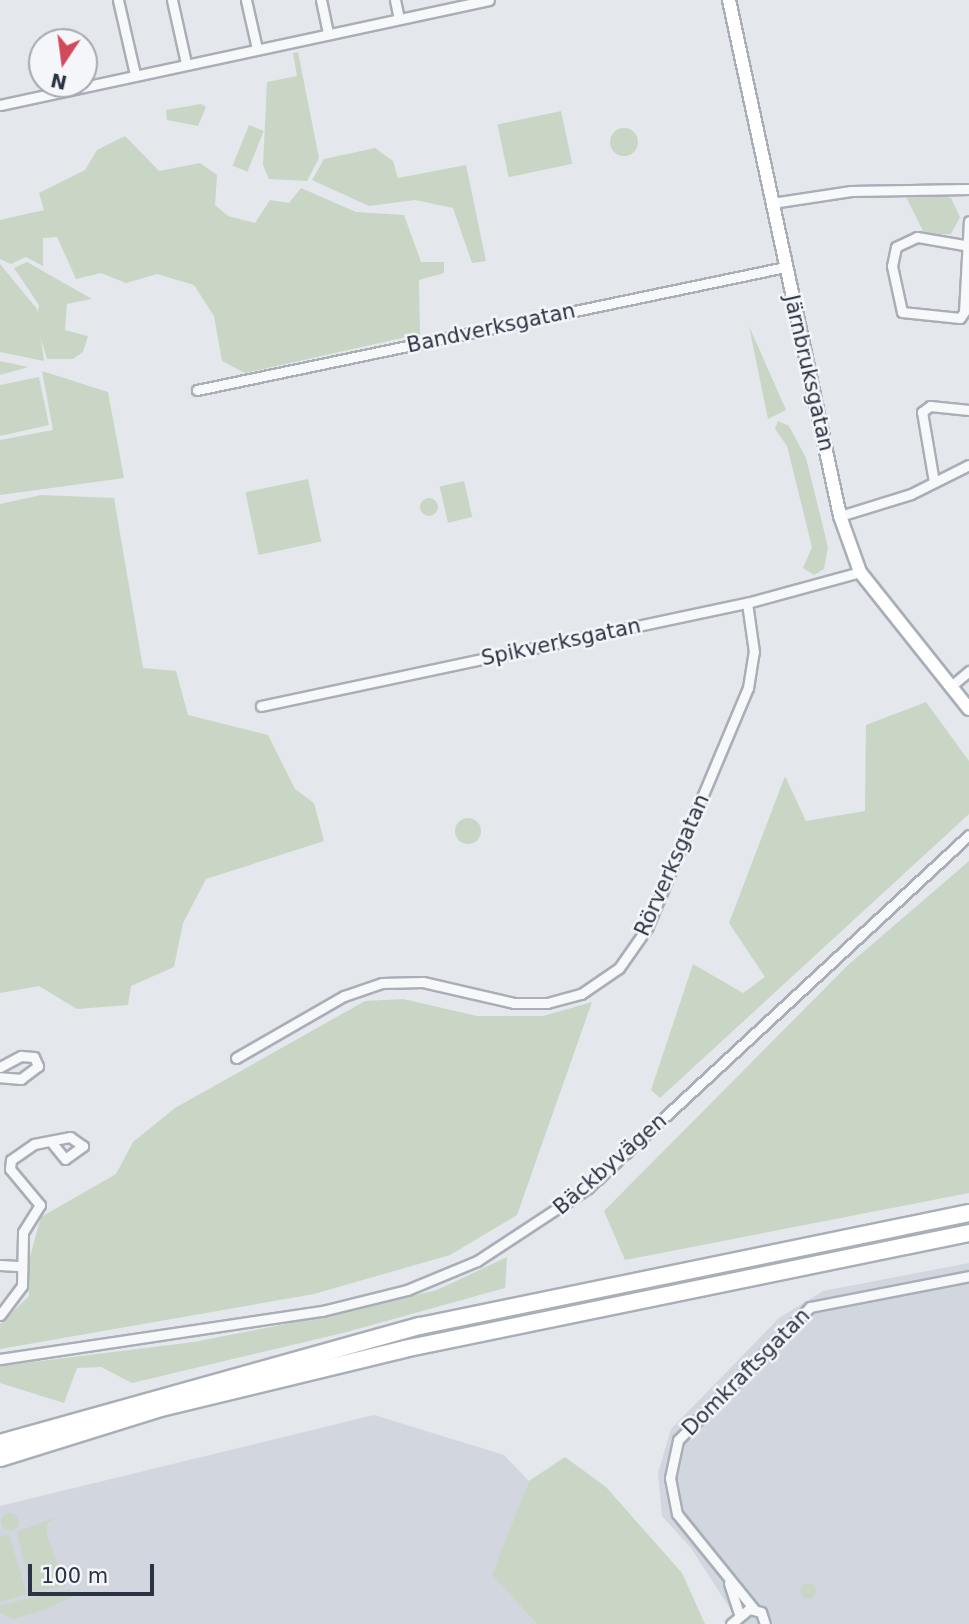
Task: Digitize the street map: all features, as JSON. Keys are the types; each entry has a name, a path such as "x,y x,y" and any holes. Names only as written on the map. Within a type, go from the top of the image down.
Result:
{"highway":[{"path":"0,1443 420,1326 969,1213"},
{"path":"0,1458 161,1408 404,1349 969,1233"}],"street":[{"path":"118,0 135,74"},
{"path":"172,0 186,63"},
{"path":"246,0 257,49"},
{"path":"321,0 328,34"},
{"path":"395,0 400,19"},
{"path":"0,105 489,0"},
{"name":"Järnbruksgatan","path":"729,0 840,516 860,572 969,709"},
{"path":"772,203 851,191 969,189"},
{"path":"964,245 917,237 901,242 892,267 900,307 960,318 964,245 969,221"},
{"name":"Bandverksgatan","path":"197,390 785,267"},
{"path":"934,482 922,412 930,406 969,410"},
{"path":"840,516 934,482 969,465"},
{"name":"Spikverksgatan","path":"261,706 747,603 860,572"},
{"name":"Rörverksgatan","path":"236,1058 344,996 382,983 423,982 539,1004 581,994 619,968 655,909 748,688 754,652 747,603"},
{"path":"950,687 969,671"},
{"name":"Bäckbyvägen","path":"0,1359 323,1311 407,1290 477,1262 588,1188 969,835"},
{"path":"0,1067 21,1056 34,1057 38,1066 21,1079 0,1077"},
{"path":"0,1315 18,1297 24,1226 40,1205 12,1171 10,1160 34,1144 51,1142"},
{"path":"0,1265 22,1266"},
{"name":"Domkraftsgatan","path":"765,1624 688,1534 672,1496 673,1456 689,1425 810,1307 969,1276"},
{"name":"Domkraftsgatan","path":"727,1578 736,1620"},
{"path":"736,1620 754,1609"}],"shaded area":[{"path":"969,1263 969,1624 740,1624 691,1548 662,1516 658,1473 671,1429 779,1318 823,1291"},
{"path":"374,1415 504,1455 529,1481 493,1575 537,1624 0,1624 0,1506"}],"green space":[{"path":"298,52 319,158 307,181 269,179 263,165 267,82 297,76 293,53"},
{"path":"201,104 206,107 198,126 167,120 166,110"},
{"path":"561,111 572,164 509,177 497,125"},
{"path":"249,125 264,131 247,172 233,166"},
{"path":"624,128 634,132 638,142 634,152 624,156 614,152 610,142 614,132"},
{"path":"125,136 159,171 200,163 217,175 215,205 228,216 255,223 270,200 289,203 301,188 356,212 404,215 421,262 444,262 444,273 419,280 420,334 245,373 222,361 214,316 194,285 157,274 126,283 101,273 76,279 57,237 43,238 43,266 26,257 11,264 0,259 0,220 44,210 39,193 85,170 97,150"},
{"path":"375,148 393,161 398,178 466,165 486,261 472,263 453,208 415,200 369,206 312,180 324,159"},
{"path":"933,193 951,198 960,217 951,234 925,235 905,195"},
{"path":"27,262 92,299 67,304 65,330 88,336 83,352 73,359 47,359 36,322 39,305 14,268"},
{"path":"0,264 37,309 44,361 0,352"},
{"path":"749,326 786,410 768,419"},
{"path":"0,361 28,367 0,375"},
{"path":"42,371 108,392 124,478 0,495 0,440 53,430"},
{"path":"39,377 49,425 0,436 0,385"},
{"path":"778,421 789,426 806,458 828,547 824,569 814,575 803,568 812,547 787,446 775,429"},
{"path":"308,479 321,542 259,555 245,492"},
{"path":"464,481 472,517 448,523 440,487"},
{"path":"41,495 114,498 143,668 176,671 188,715 268,735 295,789 314,803 324,841 206,879 183,923 174,967 131,986 128,1005 77,1009 39,986 0,993 0,504"},
{"path":"425,498 433,498 438,507 436,514 425,516 420,511 420,503"},
{"path":"926,702 969,761 969,814 660,1098 651,1090 693,964 743,993 765,977 729,923 785,776 806,821 865,811 866,725"},
{"path":"468,818 477,822 481,831 477,840 468,844 459,840 455,831 459,822"},
{"path":"969,861 969,1193 625,1260 604,1211 847,966"},
{"path":"403,999 477,1016 543,1016 592,1002 517,1215 450,1255 314,1294 0,1349 0,1324 29,1296 29,1260 41,1217 116,1174 133,1142 175,1108 365,1001"},
{"path":"507,1257 505,1288 343,1333 132,1383 101,1367 77,1368 64,1403 0,1383 0,1366 194,1342 332,1315 437,1290"},
{"path":"565,1457 606,1487 682,1573 705,1624 537,1624 492,1575 529,1481"},
{"path":"10,1513 16,1516 19,1522 16,1528 10,1531 4,1528 1,1522 4,1516"},
{"path":"59,1516 47,1524 47,1535 66,1586 31,1592 17,1532"},
{"path":"9,1534 27,1594 0,1602 0,1536"},
{"path":"805,1583 811,1583 816,1591 814,1597 805,1599 800,1594 800,1588"},
{"path":"70,1589 72,1597 41,1611 13,1619 0,1613 0,1605"}]}
